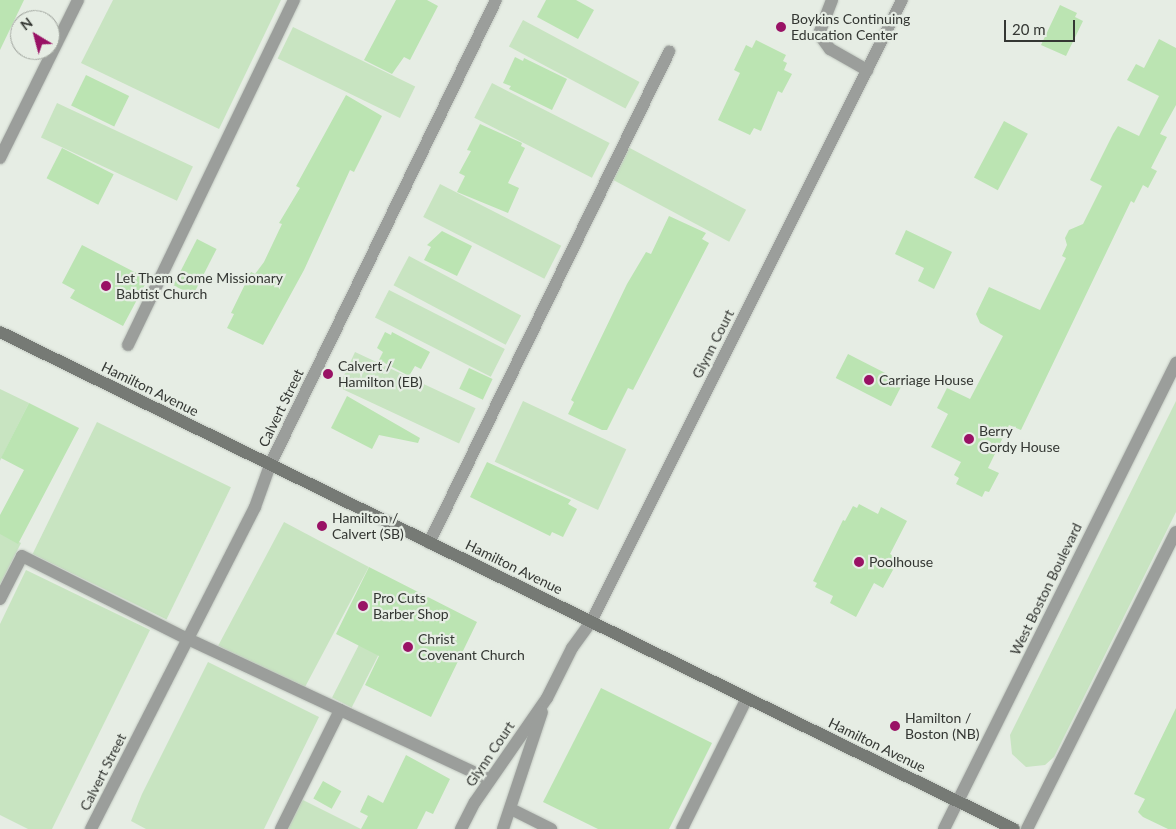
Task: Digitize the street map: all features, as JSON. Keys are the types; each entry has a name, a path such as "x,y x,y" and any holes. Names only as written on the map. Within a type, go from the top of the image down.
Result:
{"main road":[{"name":"Hamilton Avenue","path":"0,332 429,543 592,620 746,698 1014,829"}],"street":[{"path":"0,158 78,0"},
{"path":"128,345 294,0"},
{"name":"Calvert Street","path":"91,829 254,506 270,465 496,0"},
{"path":"832,0 819,34 830,49 867,70"},
{"name":"Glynn Court","path":"461,829 490,780 546,698 572,648 592,620 902,0"},
{"path":"429,543 669,52"},
{"name":"West Boston Boulevard","path":"944,829 1176,363"},
{"path":"1027,829 1176,532"},
{"path":"0,600 22,556 188,639 490,780"},
{"name":"Glynn Court","path":"503,829 546,698"},
{"path":"682,829 746,698"},
{"path":"281,829 340,710"},
{"path":"511,809 551,829"}],"green space":[{"path":"113,0 281,0 219,129 81,63"},
{"path":"523,20 640,82 625,108 509,46"},
{"path":"293,27 415,87 400,118 278,58"},
{"path":"492,83 610,143 592,178 474,118"},
{"path":"57,103 193,166 177,201 41,137"},
{"path":"626,146 746,210 729,242 609,178"},
{"path":"440,184 561,246 544,279 423,217"},
{"path":"409,256 521,316 506,345 394,285"},
{"path":"389,290 505,349 491,377 375,318"},
{"path":"355,352 476,408 459,444 339,387"},
{"path":"0,389 29,403 0,461"},
{"path":"523,401 626,449 598,510 495,462"},
{"path":"1176,401 1176,512 1054,757 1045,765 1026,767 1012,754 1010,735"},
{"path":"97,422 231,487 166,619 33,554"},
{"path":"284,522 369,567 303,691 218,646"},
{"path":"0,532 21,543 0,585"},
{"path":"26,570 150,630 52,829 28,829 0,815 0,624"},
{"path":"392,580 412,590 352,708 332,698"},
{"path":"208,662 319,717 264,829 146,829 131,821 142,794"},
{"path":"295,796 361,829 287,829"}],"building":[{"path":"0,0 24,0 19,10 10,10 10,29 0,50"},
{"path":"396,0 427,0 438,6 410,60 404,57 392,74 364,60"},
{"path":"546,0 576,0 594,10 578,39 537,17"},
{"path":"1060,5 1077,13 1075,17 1083,21 1066,56 1041,45"},
{"path":"1159,39 1176,48 1176,105 1160,134 1167,137 1151,168 1157,171 1148,188 1143,185 1134,203 1131,201 1021,430 1009,425 988,468 999,473 989,492 985,491 982,497 956,484 959,478 954,475 961,462 931,447 948,414 937,408 947,388 970,399 1003,336 980,323 976,314 989,287 1040,310 1066,258 1062,256 1067,245 1065,238 1069,230 1083,224 1102,186 1090,180 1113,134 1118,126 1139,136 1159,96 1127,80 1136,64 1144,68"},
{"path":"756,40 786,55 783,61 787,63 784,70 792,74 782,93 778,91 761,131 754,128 750,135 718,120 740,73 734,70 746,45 752,48"},
{"path":"515,57 523,61 524,58 567,79 552,110 509,89 511,86 503,83"},
{"path":"86,75 129,96 114,127 71,106"},
{"path":"346,95 382,116 354,172 350,170 304,270 263,345 227,328 234,314 231,313 251,272 255,274 264,262 282,224 279,223 300,188 296,186"},
{"path":"1004,121 1028,134 998,190 974,178"},
{"path":"480,124 522,143 521,146 525,148 508,183 519,188 508,213 457,192 465,176 459,173 471,151 467,150"},
{"path":"62,148 114,174 98,205 47,178"},
{"path":"669,216 706,233 702,239 709,243 633,390 628,388 607,430 602,430 568,414 574,402 571,400 627,284 646,252 651,254"},
{"path":"906,230 952,252 934,289 918,281 924,268 895,254"},
{"path":"442,231 472,246 457,276 424,260 431,247 427,245"},
{"path":"197,239 217,249 193,295 173,285"},
{"name":"Let Them Come Missionary Babtist Church","path":"82,245 148,279 123,326 70,298 75,290 62,283"},
{"path":"385,332 391,335 392,332 430,352 421,369 415,366 409,376 379,360 383,352 377,348"},
{"name":"Carriage House","path":"848,354 903,382 891,406 836,378"},
{"path":"469,368 493,379 483,400 459,389"},
{"path":"347,396 420,438 418,443 379,435 372,449 331,428"},
{"path":"29,403 79,428 18,544 0,534 0,515 24,470 1,458"},
{"path":"487,462 571,500 568,504 577,509 563,537 552,532 550,536 470,497"},
{"name":"Poolhouse","path":"859,504 878,514 881,507 907,521 890,554 899,559 883,588 874,583 856,617 830,603 833,596 815,587 817,583 813,581 843,520 845,521 853,506 857,508"},
{"path":"369,567 477,622 431,717 365,685 379,656 336,634"},
{"path":"601,688 712,743 669,829 598,829 543,802"},
{"path":"1176,708 1176,829 1168,829 1143,817 1138,812 1145,799 1134,794"},
{"path":"406,755 450,779 433,814 426,811 417,829 361,829 368,816 360,812 368,795 383,803"},
{"path":"323,781 341,791 332,809 313,798"}],"place":[{"name":"Boykins Continuing Education Center","path":"781,27"},
{"name":"Let Them Come Missionary Babtist Church","path":"106,286"},
{"name":"Calvert / Hamilton (EB)","path":"328,374"},
{"name":"Carriage House","path":"869,380"},
{"name":"Berry Gordy House","path":"969,439"},
{"name":"Hamilton / Calvert (SB)","path":"322,526"},
{"name":"Poolhouse","path":"859,562"},
{"name":"Pro Cuts Barber Shop","path":"363,606"},
{"name":"Christ Covenant Church","path":"408,647"},
{"name":"Hamilton / Boston (NB)","path":"895,726"}]}
